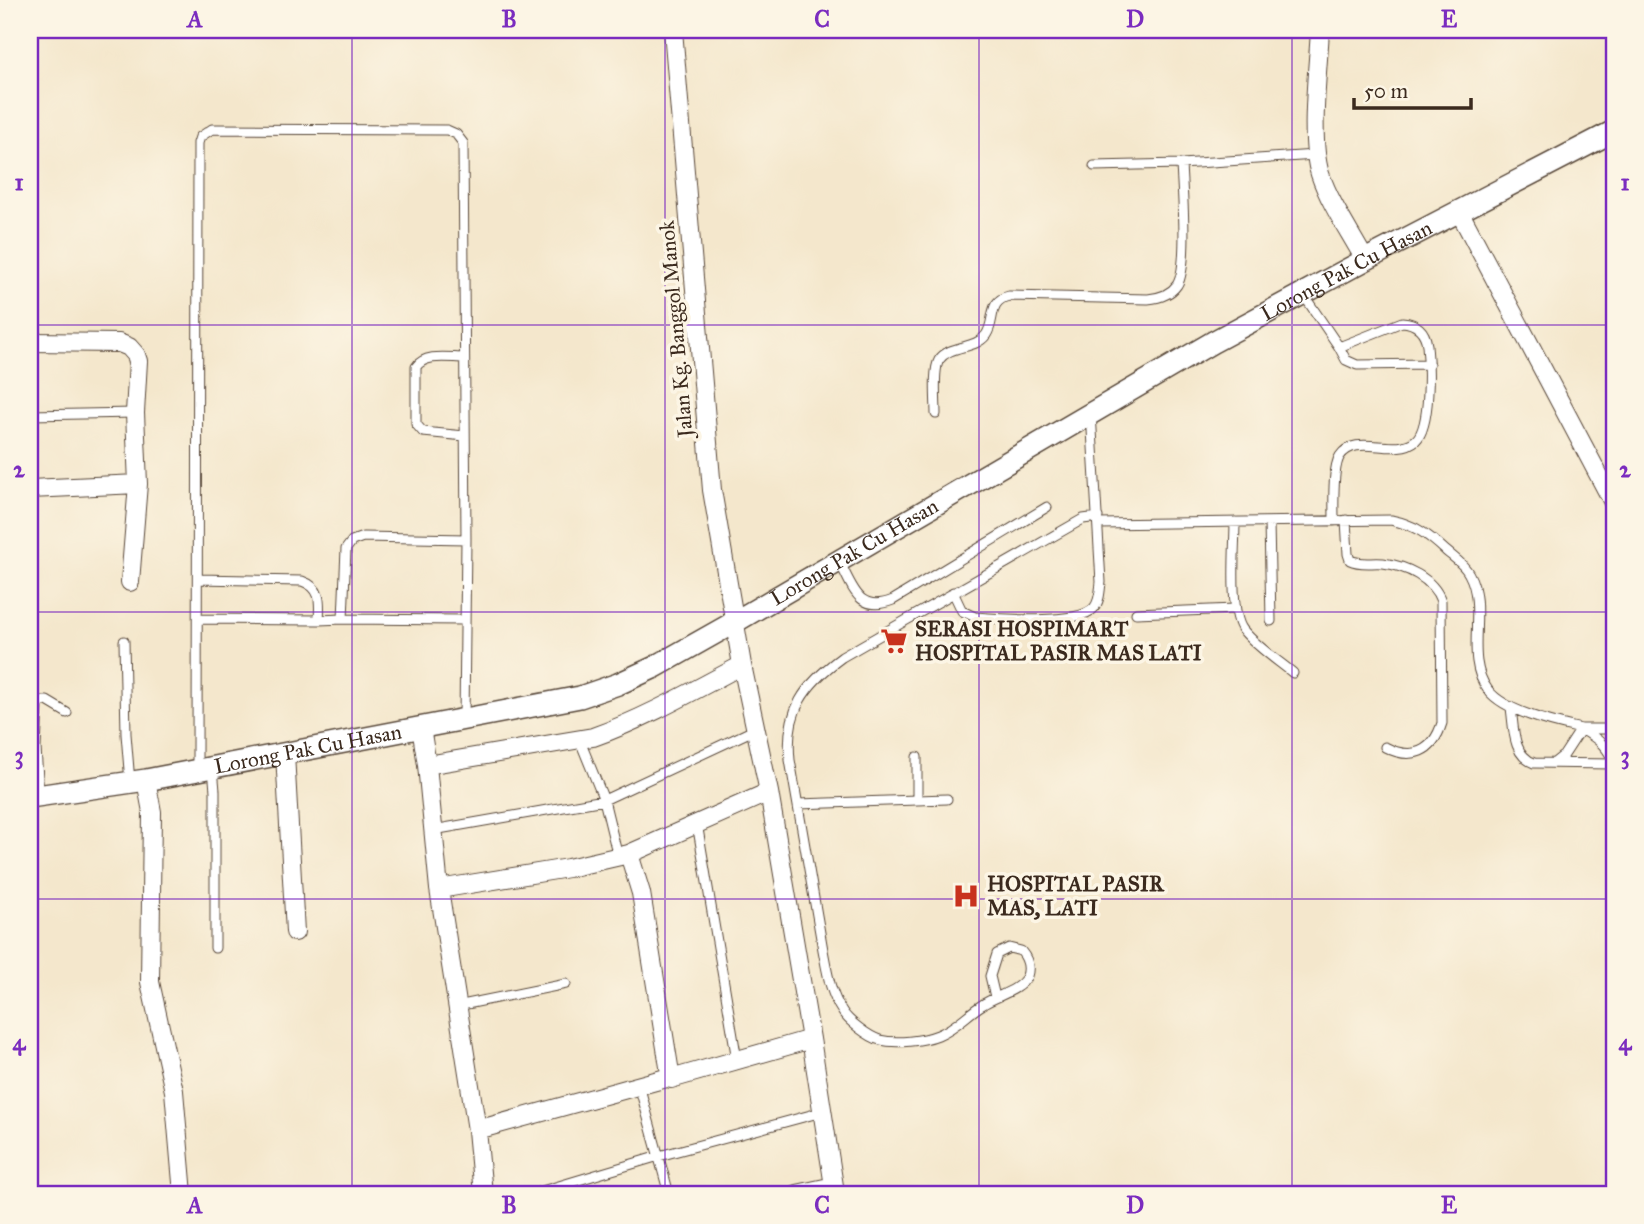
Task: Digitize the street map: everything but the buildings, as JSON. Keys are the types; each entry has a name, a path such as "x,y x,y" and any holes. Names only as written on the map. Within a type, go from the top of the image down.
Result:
{"street":[{"name":"Jalan Kg. Banggol Manok","path":"673,30 712,490 733,623 769,792 835,1190"},
{"path":"1320,30 1316,155 1321,177 1365,260"},
{"name":"Lorong Pak Cu Hasan","path":"34,797 138,781 464,720 580,697 618,684 655,667 733,623 1213,342 1614,131"},
{"path":"1459,211 1614,504"},
{"path":"30,342 119,344 129,347 136,355 138,484 130,582"},
{"path":"30,489 138,484"},
{"path":"427,765 580,741 611,731 742,665"},
{"path":"421,727 439,889 477,1130 483,1194"},
{"path":"285,754 295,932"},
{"path":"138,781 152,812 150,982 174,1091 183,1194"},
{"path":"439,889 568,868 623,855 769,792"},
{"path":"623,855 641,893 670,1077"},
{"path":"477,1130 811,1039"},
{"path":"797,1194 835,1190"}],"lane":[{"path":"215,948 215,791 205,769 198,619 198,143 205,132 220,128 447,130 456,134 463,143 466,539 464,720"},
{"path":"1094,166 1181,164 1316,155"},
{"path":"936,414 936,374 939,360 952,351 978,343 985,337 994,307 1000,299 1009,296 1148,299 1159,298 1174,289 1182,272 1181,164"},
{"path":"1303,294 1346,360 1357,365 1429,364"},
{"path":"1334,521 1336,465 1341,454 1356,446 1402,446 1413,442 1421,433 1426,414 1429,364 1426,338 1421,330 1410,322 1402,322 1339,347"},
{"path":"464,358 426,358 419,362 416,367 416,424 423,432 465,436"},
{"path":"953,592 962,611 975,617 1068,619 1094,608 1100,594 1091,412"},
{"path":"30,415 135,413"},
{"path":"839,561 862,601 873,605 880,604 893,600 1047,508"},
{"path":"995,997 990,976 997,954 1009,948 1021,951 1027,961 1027,976 1012,990 979,1006 958,1024 938,1035 918,1039 879,1040 853,1023 842,1012 828,978 790,760 789,733 794,710 811,683 824,670 850,652 1083,519 1234,522 1391,520 1414,526 1425,531 1470,574 1475,597 1477,659 1489,691 1511,708 1581,729 1614,729"},
{"path":"1346,520 1350,560 1408,570 1433,586 1441,601 1442,723 1438,737 1418,753 1409,756 1385,747"},
{"path":"1234,522 1235,610 1242,629 1293,673"},
{"path":"1269,522 1271,621"},
{"path":"343,619 346,549 352,541 363,537 466,539"},
{"path":"198,579 308,582 318,593 319,620"},
{"path":"1136,613 1235,610"},
{"path":"198,619 465,620"},
{"path":"124,641 126,734 138,781"},
{"path":"34,797 38,704 47,701 66,713"},
{"path":"1511,708 1516,744 1521,756 1534,763 1614,764 1603,744 1581,729"},
{"path":"433,830 604,800 756,729"},
{"path":"1552,763 1564,755 1581,729"},
{"path":"580,741 623,855"},
{"path":"916,757 917,800"},
{"path":"798,804 947,799"},
{"path":"697,823 737,1060"},
{"path":"457,1006 566,984"},
{"path":"639,1085 669,1194"},
{"path":"532,1194 822,1112"}],"place":[{"name":"SERASI HOSPIMART HOSPITAL PASIR MAS LATI","path":"894,641"},
{"name":"HOSPITAL PASIR MAS, LATI","path":"966,896"}]}
